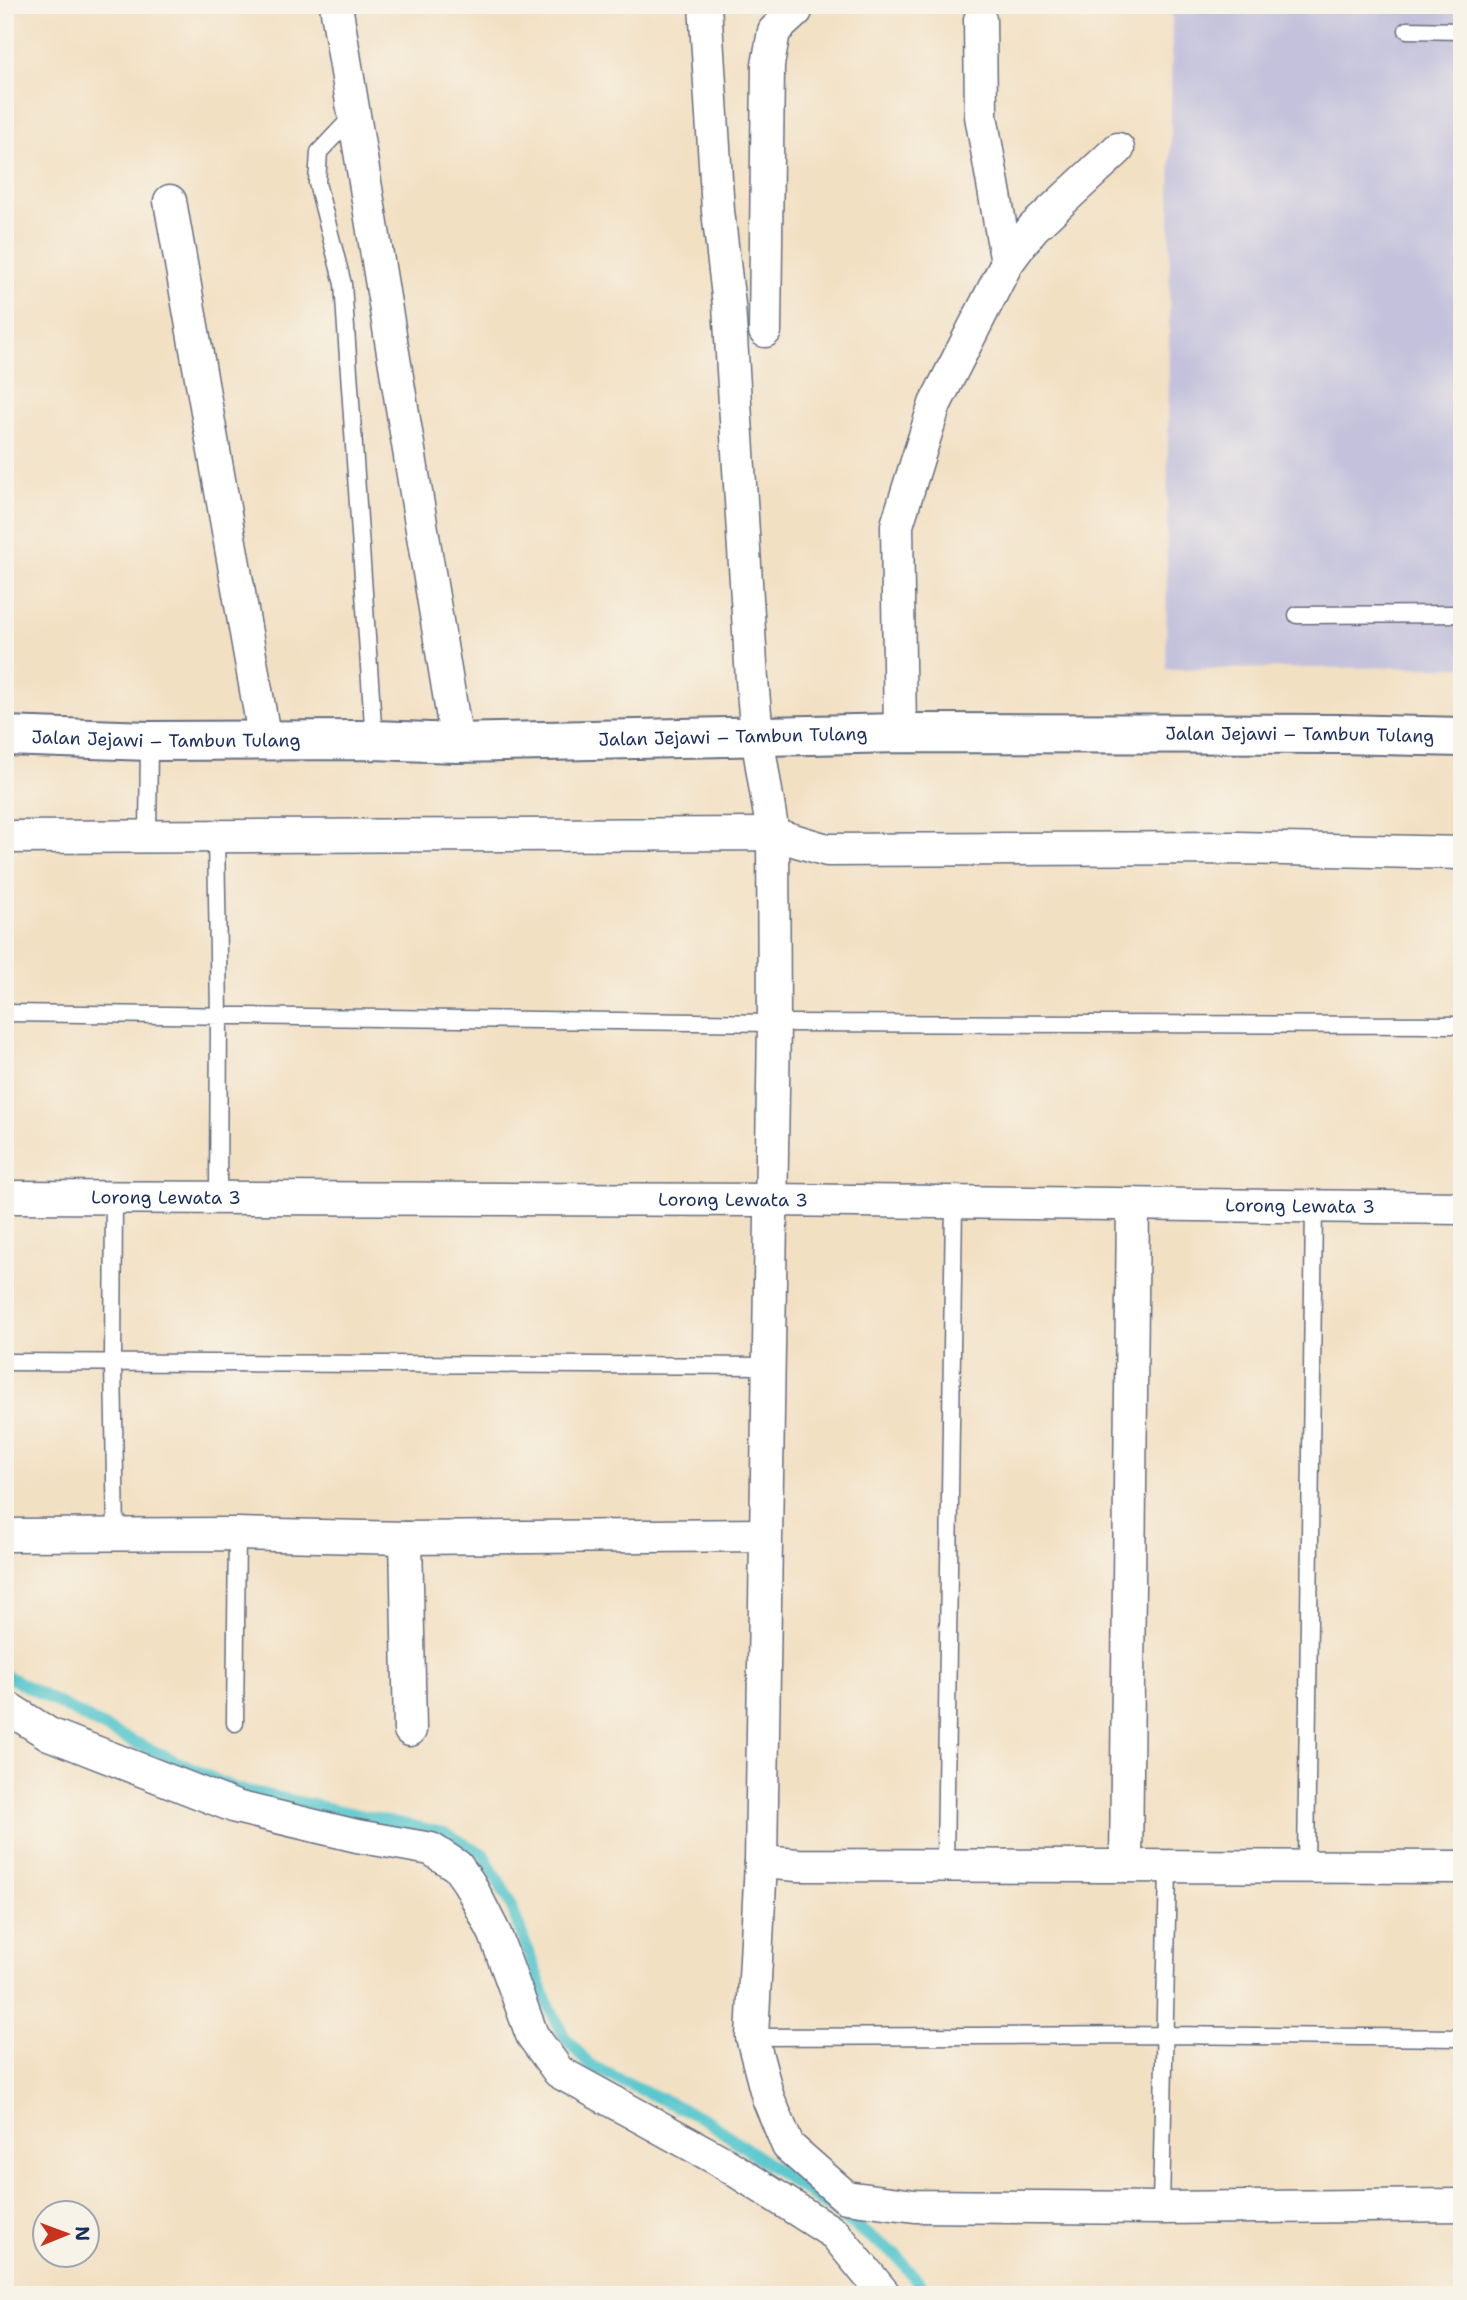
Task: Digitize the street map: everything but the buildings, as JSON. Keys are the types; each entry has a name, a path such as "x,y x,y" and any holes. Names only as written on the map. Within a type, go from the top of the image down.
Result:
{"street":[{"path":"336,5 352,117 457,743"},
{"path":"705,5 718,211 729,305 757,736 773,834 774,1023 761,1862 752,2037 768,2098 788,2146 846,2197 915,2206 1161,2208 1462,2205"},
{"path":"765,331 768,65 774,31 798,5"},
{"path":"980,20 981,116 1007,263"},
{"path":"900,733 897,525 935,404 1007,263 1032,228 1118,149"},
{"path":"170,201 265,741"},
{"name":"Jalan Jejawi – Tambun Tulang","path":"5,736 149,741 374,740 457,743 900,733 1340,734 1462,737"},
{"path":"5,837 773,834 827,849 1237,848 1462,853"},
{"name":"Lorong Lewata 3","path":"5,1197 770,1200 1462,1208"},
{"path":"1126,1866 1133,1204"},
{"path":"5,1535 237,1534 406,1538 765,1535"},
{"path":"406,1538 410,1730"},
{"path":"5,1706 49,1734 236,1807 357,1836 431,1849 457,1866 469,1883 495,1934 532,2035 559,2072 719,2160 835,2234 885,2295"},
{"path":"761,1862 798,1865 1462,1867"}],"lane":[{"path":"1407,30 1462,31"},
{"path":"352,117 319,152 317,183 343,284 374,740"},
{"path":"1297,615 1462,614"},
{"path":"148,837 149,741"},
{"path":"216,837 218,1198"},
{"path":"5,1013 774,1023 1462,1025"},
{"path":"114,1197 116,1535"},
{"path":"945,1864 954,1202"},
{"path":"1306,1867 1314,1206"},
{"path":"5,1362 768,1366"},
{"path":"235,1723 237,1534"},
{"path":"1161,2208 1168,1867"},
{"path":"752,2037 1165,2035 1462,2038"}],"shaded area":[{"path":"1172,5 1462,5 1462,667 1166,669"}],"waterway":[{"path":"5,1675 117,1734 233,1788 445,1833 483,1854 509,1900 546,2000 564,2036 589,2065 706,2120 896,2255 929,2295"}]}
